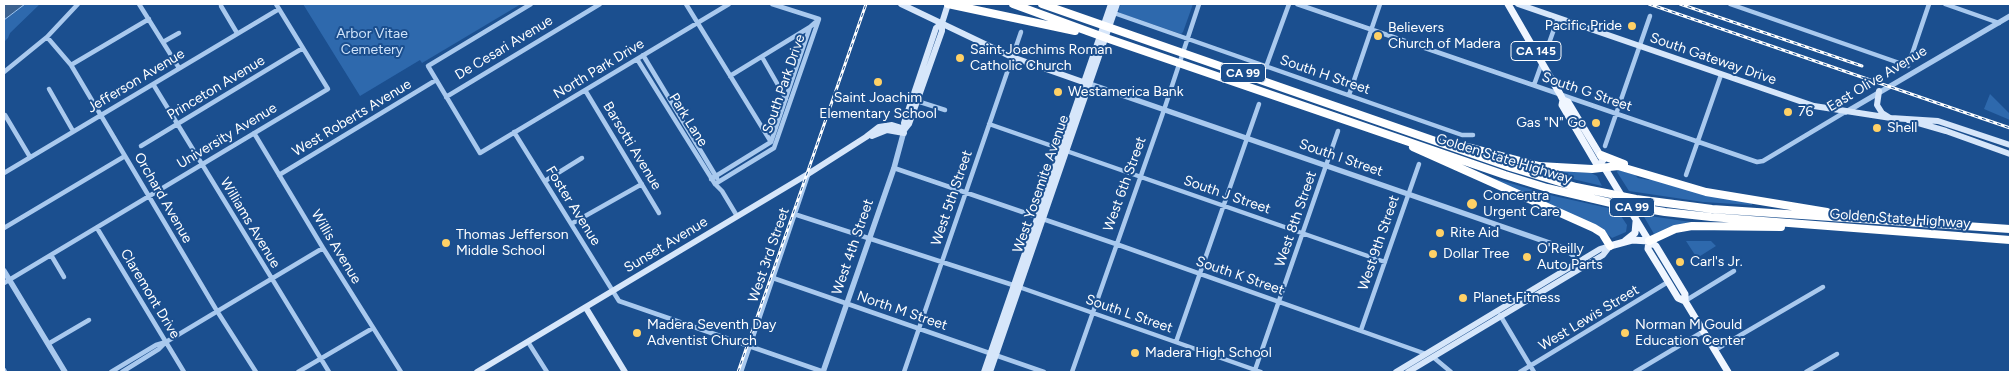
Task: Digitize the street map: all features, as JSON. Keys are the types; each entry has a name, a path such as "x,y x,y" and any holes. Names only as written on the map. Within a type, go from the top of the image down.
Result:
{"highway":[{"path":"948,4 1109,39"},
{"name":"Golden State Highway","path":"1013,4 1109,39 1513,178 1611,203 1711,217 2010,240"},
{"name":"Golden State Highway","path":"1042,4 1546,179 1605,193 1666,204 1712,209 2010,229"},
{"path":"1054,4 1080,17"},
{"path":"1404,131 1539,166 1592,169 1618,166 1706,192 1876,220"},
{"path":"1399,139 1423,153 1594,228 1602,233 1610,246"},
{"path":"1601,155 1639,169 1642,172"},
{"path":"1648,241 1676,229 1692,226 1874,230"}],"main road":[{"path":"901,4 1012,57 1086,83"},
{"name":"West 4th Street","path":"904,131 909,124 942,31 942,23 948,4"},
{"name":"West Yosemite Avenue","path":"1110,4 1111,12"},
{"name":"West Yosemite Avenue","path":"990,372 1016,286 1086,83 1111,12 1117,4"},
{"name":"CA 145","path":"1508,4 1542,62 1561,97 1562,105 1596,163 1604,167"},
{"name":"South Gateway Drive","path":"1518,4 1799,101 1845,112 1938,122 2010,145"},
{"name":"West 4th Street","path":"904,131 904,123 936,28 942,23"},
{"path":"1879,91 1877,105 1882,113 1891,118"},
{"name":"CA 145","path":"1561,97 1568,102 1601,155 1604,167 1648,241 1656,246 1660,252 1685,294 1685,300 1728,372"},
{"name":"South Gateway Drive","path":"1904,119 1939,128 2010,154"},
{"name":"Sunset Avenue","path":"477,372 808,174 879,127 892,125 904,131"},
{"path":"1625,242 1635,233 1636,221"},
{"path":"1408,372 1582,264 1600,249 1625,242 1648,241"},
{"name":"CA 145","path":"1648,241 1648,249 1678,298 1685,300"},
{"path":"586,308 625,372"},
{"path":"1396,372 1499,315"},
{"name":"West Yosemite Avenue","path":"984,372 994,355"}],"street":[{"path":"4,72 47,37 78,4"},
{"path":"139,4 179,68"},
{"path":"446,97 428,66 531,4"},
{"name":"De Cesari Avenue","path":"446,97 600,4"},
{"path":"686,4 774,148"},
{"name":"North Park Drive","path":"446,97 480,153 729,4"},
{"path":"730,76 810,27 819,19 786,6 772,4"},
{"name":"West 6th Street","path":"1072,372 1199,4"},
{"path":"1266,67 1289,4"},
{"name":"South G Street","path":"1297,4 1534,85 1561,97 1757,162"},
{"path":"1348,95 1380,4"},
{"path":"1730,4 1908,66 1911,72"},
{"path":"1908,66 1929,4"},
{"path":"1945,4 1999,23"},
{"path":"220,6 237,34"},
{"path":"278,6 304,48"},
{"name":"Jefferson Avenue","path":"4,173 237,34 278,6"},
{"name":"South H Street","path":"1111,12 1187,42 1462,134 1472,134"},
{"path":"1605,146 1650,16"},
{"name":"East Olive Avenue","path":"1757,162 2010,16"},
{"path":"1534,85 1558,18"},
{"path":"71,65 148,19"},
{"name":"South Park Drive","path":"717,183 774,148 819,19"},
{"name":"South Park Drive","path":"714,177 770,142 810,27"},
{"name":"West 5th Street","path":"904,372 1021,32"},
{"path":"163,42 179,33"},
{"name":"Orchard Avenue","path":"47,37 71,65 218,312 256,372"},
{"name":"University Avenue","path":"6,281 328,89 304,48"},
{"name":"Princeton Avenue","path":"141,146 304,48"},
{"name":"Park Lane","path":"643,56 737,216"},
{"path":"762,57 786,98"},
{"name":"Park Lane","path":"638,58 714,177"},
{"path":"1686,175 1721,75"},
{"name":"West Roberts Avenue","path":"279,175 436,80"},
{"name":"South I Street","path":"1086,83 1564,248 1582,264"},
{"name":"Williams Avenue","path":"153,84 271,280 329,372"},
{"path":"49,89 73,132"},
{"name":"Barsotti Avenue","path":"585,90 659,213"},
{"path":"917,101 945,110"},
{"path":"1176,342 1259,104"},
{"path":"5,115 30,157"},
{"name":"South J Street","path":"989,124 1385,262"},
{"name":"West 4th Street","path":"823,372 894,168 904,131"},
{"name":"West 8th Street","path":"1255,370 1338,131"},
{"name":"Foster Avenue","path":"514,132 613,291"},
{"name":"Willis Avenue","path":"254,133 401,372"},
{"path":"4,228 126,156"},
{"path":"544,181 582,158"},
{"name":"West 9th Street","path":"1361,330 1419,164"},
{"name":"South K Street","path":"894,168 1435,357"},
{"name":"West 3rd Street","path":"741,372 808,174"},
{"path":"572,224 642,184"},
{"name":"South L Street","path":"794,214 1016,286 1261,372"},
{"name":"Claremont Drive","path":"97,228 184,372"},
{"path":"111,372 122,371 156,345 166,342 218,312 323,248"},
{"path":"50,255 64,277"},
{"path":"4,271 6,281 65,372"},
{"path":"1685,300 1734,271"},
{"name":"North M Street","path":"773,278 1044,372"},
{"name":"West Lewis Street","path":"1520,372 1668,282"},
{"path":"1715,350 1824,286"},
{"path":"613,291 619,301 823,372"},
{"path":"1499,315 1534,372"},
{"path":"48,344 89,320"},
{"path":"298,372 373,328"},
{"path":"1635,372 1704,331"},
{"path":"528,342 547,372"},
{"path":"1806,372 1837,354"},
{"path":"1435,357 1451,372"}],"green space":[{"path":"4,4 40,4 10,33 4,42"},
{"name":"Arbor Vitae Cemetery","path":"303,4 521,4 422,63 420,60 360,96"},
{"path":"1121,4 1193,4 1181,34 1120,13 1118,10"},
{"path":"1990,94 2010,114 2010,120 1984,109"},
{"path":"1549,170 1591,173 1597,176 1602,186 1548,173"},
{"path":"1618,170 1635,175 1638,178 1653,179 1752,202 1752,205 1703,202 1629,191 1617,172"},
{"path":"1486,176 1554,196 1617,210 1627,225 1626,232 1612,238 1605,232 1485,178"},
{"path":"1643,215 1691,222 1691,225 1658,235 1654,234"},
{"path":"1686,241 1711,241 1716,246 1697,258"}],"shaded area":[{"path":"4,4 25,4 4,20"}],"railway":[{"path":"738,372 866,4"},
{"path":"1649,4 2010,128"},
{"path":"1680,4 1862,66"}],"place":[{"name":"Pacific Pride","path":"1632,26"},
{"name":"Believers Church of Madera","path":"1378,36"},
{"name":"Saint Joachims Roman Catholic Church","path":"960,58"},
{"name":"Saint Joachim Elementary School","path":"878,82"},
{"name":"Westamerica Bank","path":"1058,92"},
{"name":"76","path":"1788,112"},
{"name":"Gas \"N\" Go","path":"1596,123"},
{"name":"Shell","path":"1877,128"},
{"name":"Concentra Urgent Care","path":"1472,204"},
{"name":"Rite Aid","path":"1440,233"},
{"name":"Thomas Jefferson Middle School","path":"446,243"},
{"name":"Dollar Tree","path":"1433,254"},
{"name":"O'Reilly Auto Parts","path":"1527,257"},
{"name":"Carl's Jr.","path":"1680,262"},
{"name":"Planet Fitness","path":"1463,298"},
{"name":"Madera Seventh Day Adventist Church","path":"637,333"},
{"name":"Norman M Gould Education Center","path":"1625,333"},
{"name":"Madera High School","path":"1135,353"}]}
